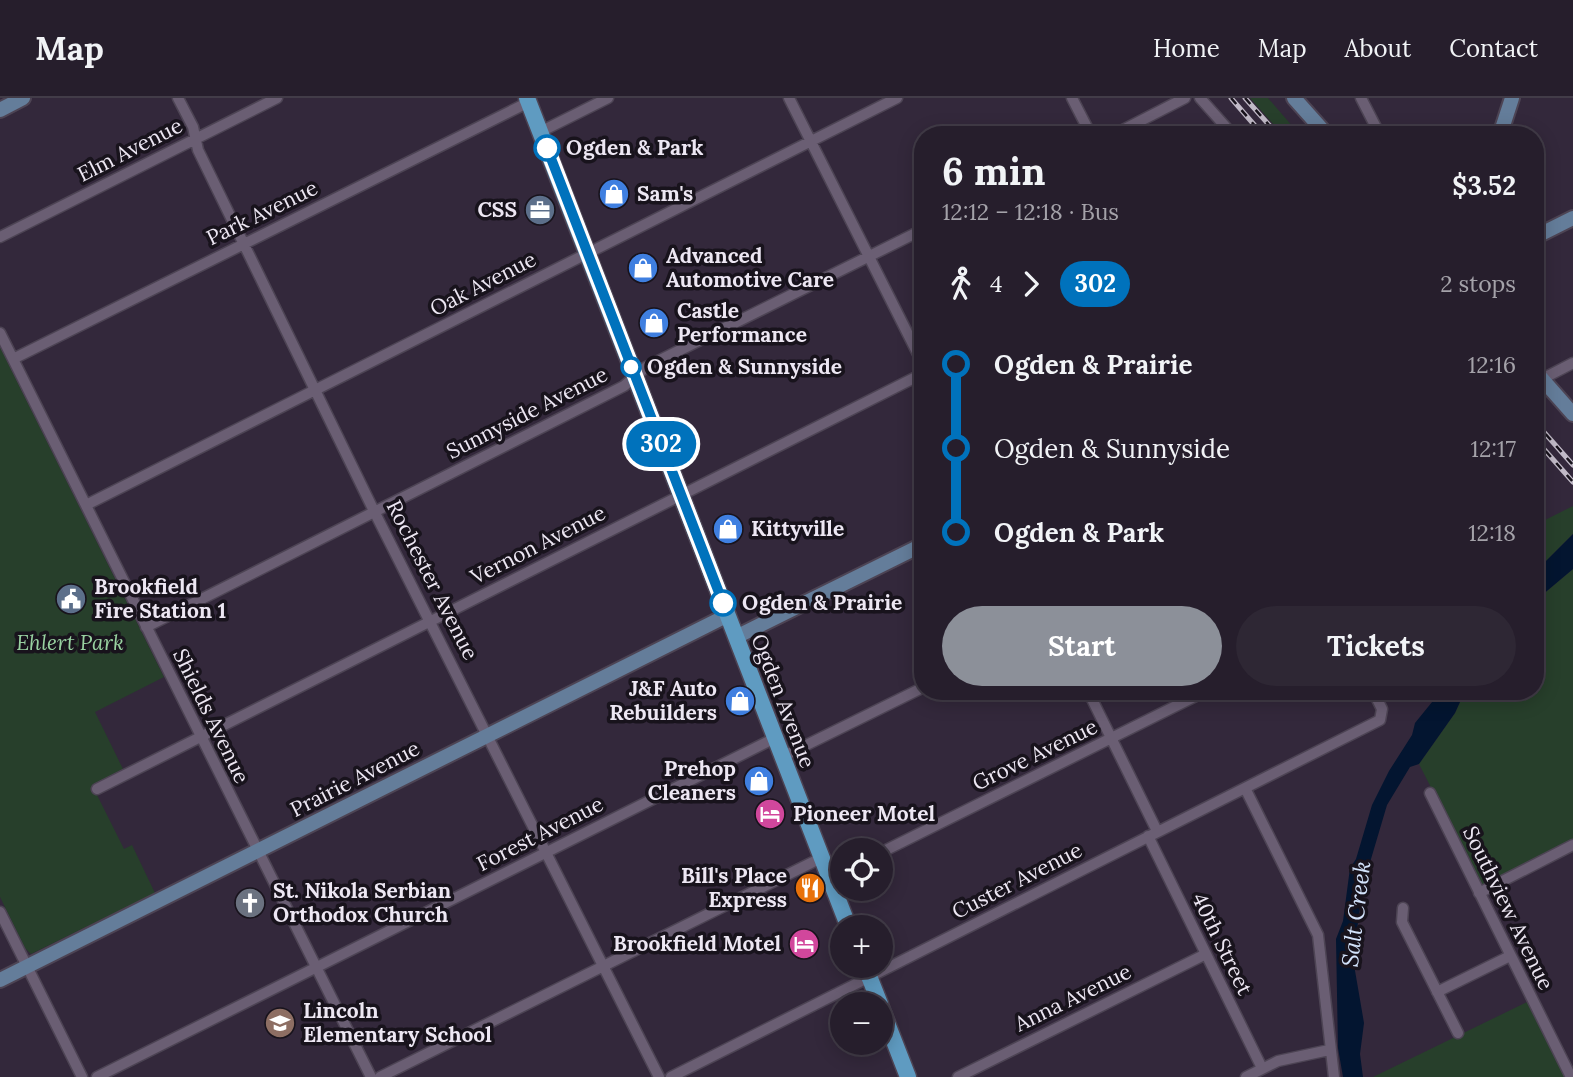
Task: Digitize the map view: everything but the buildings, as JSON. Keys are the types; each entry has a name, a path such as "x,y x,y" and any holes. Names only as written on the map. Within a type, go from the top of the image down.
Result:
{"main road":[{"name":"Ogden Avenue","path":"528,100 821,858 830,869"},
{"path":"893,1038 908,1077"}],"street":[{"path":"0,110 23,98"},
{"name":"Rochester Avenue","path":"178,98 198,150 314,390 659,1077"},
{"name":"Elm Avenue","path":"0,237 277,98"},
{"path":"540,132 608,98"},
{"path":"789,98 914,346"},
{"name":"Oak Avenue","path":"86,505 897,98"},
{"path":"1072,98 1086,126"},
{"path":"1131,126 1185,98"},
{"path":"1200,98 1225,126"},
{"path":"1294,98 1319,126"},
{"path":"1362,98 1376,126"},
{"path":"1503,126 1512,98"},
{"name":"Park Avenue","path":"13,359 528,100"},
{"path":"1544,232 1573,218"},
{"name":"Sunnyside Avenue","path":"146,627 624,386 646,367 914,234"},
{"name":"Shields Avenue","path":"0,333 371,1077"},
{"path":"1544,373 1573,363"},
{"name":"Vernon Avenue","path":"97,789 914,378"},
{"path":"1544,382 1573,415"},
{"path":"736,637 914,549"},
{"name":"Prairie Avenue","path":"0,980 728,615"},
{"path":"782,757 914,692"},
{"name":"40th Street","path":"1092,700 1206,954 1262,1068"},
{"name":"Grove Avenue","path":"893,847 1188,700"},
{"name":"Custer Avenue","path":"893,959 1152,834 1380,720 1382,709 1378,700"},
{"name":"Forest Avenue","path":"97,1077 775,738"},
{"path":"1245,788 1318,935 1334,1077"},
{"name":"Southview Avenue","path":"1430,793 1571,1077"},
{"path":"1479,893 1573,845"},
{"path":"380,1077 821,858"},
{"path":"1403,908 1402,922 1458,1033"},
{"path":"0,912 82,1077"},
{"name":"Anna Avenue","path":"958,1077 1206,954"},
{"path":"1437,992 1510,956"},
{"name":"Custer Avenue","path":"671,1077 854,978"},
{"path":"1246,1077 1278,1061 1329,1050"}],"green space":[{"path":"1250,98 1268,98 1292,126 1275,126"},
{"name":"Ehlert Park","path":"0,347 164,677 95,712 123,769 92,785 124,849 132,845 155,893 31,954 25,948 0,897"},
{"path":"1573,506 1573,534 1544,563 1544,520"},
{"path":"1573,569 1573,841 1487,884 1480,884 1419,764 1455,713 1461,700 1544,700 1544,593"},
{"path":"1527,1002 1565,1077 1373,1077"}],"water":[{"path":"1573,534 1573,569 1544,593 1544,563"},
{"name":"Salt Creek","path":"1434,700 1461,700 1455,713 1419,764 1410,767 1387,805 1363,886 1353,959 1364,1023 1360,1054 1363,1077 1343,1077 1338,1048 1336,939 1343,921 1350,868 1356,859 1372,805 1389,771 1412,735 1415,723"}],"railway":[{"path":"1231,98 1255,126"},
{"path":"1245,98 1270,126"},
{"path":"1544,432 1573,465"},
{"path":"1544,449 1573,482"}],"bus line":[{"name":"302","path":"547,148 723,603"}],"place":[{"name":"Ogden & Park","path":"547,148"},
{"name":"Sam's","path":"614,194"},
{"name":"CSS","path":"540,210"},
{"name":"Advanced Automotive Care","path":"643,268"},
{"name":"Castle Performance","path":"654,323"},
{"name":"Ogden & Sunnyside","path":"631,367"},
{"name":"Kittyville","path":"728,529"},
{"name":"Brookfield Fire Station 1","path":"71,599"},
{"name":"Ogden & Prairie","path":"723,603"},
{"name":"J&F Auto Rebuilders","path":"740,701"},
{"name":"Prehop Cleaners","path":"759,781"},
{"name":"Pioneer Motel","path":"770,814"},
{"name":"Bill's Place Express","path":"810,888"},
{"name":"St. Nikola Serbian Orthodox Church","path":"250,903"},
{"name":"Brookfield Motel","path":"804,944"},
{"name":"Lincoln Elementary School","path":"280,1023"}]}
